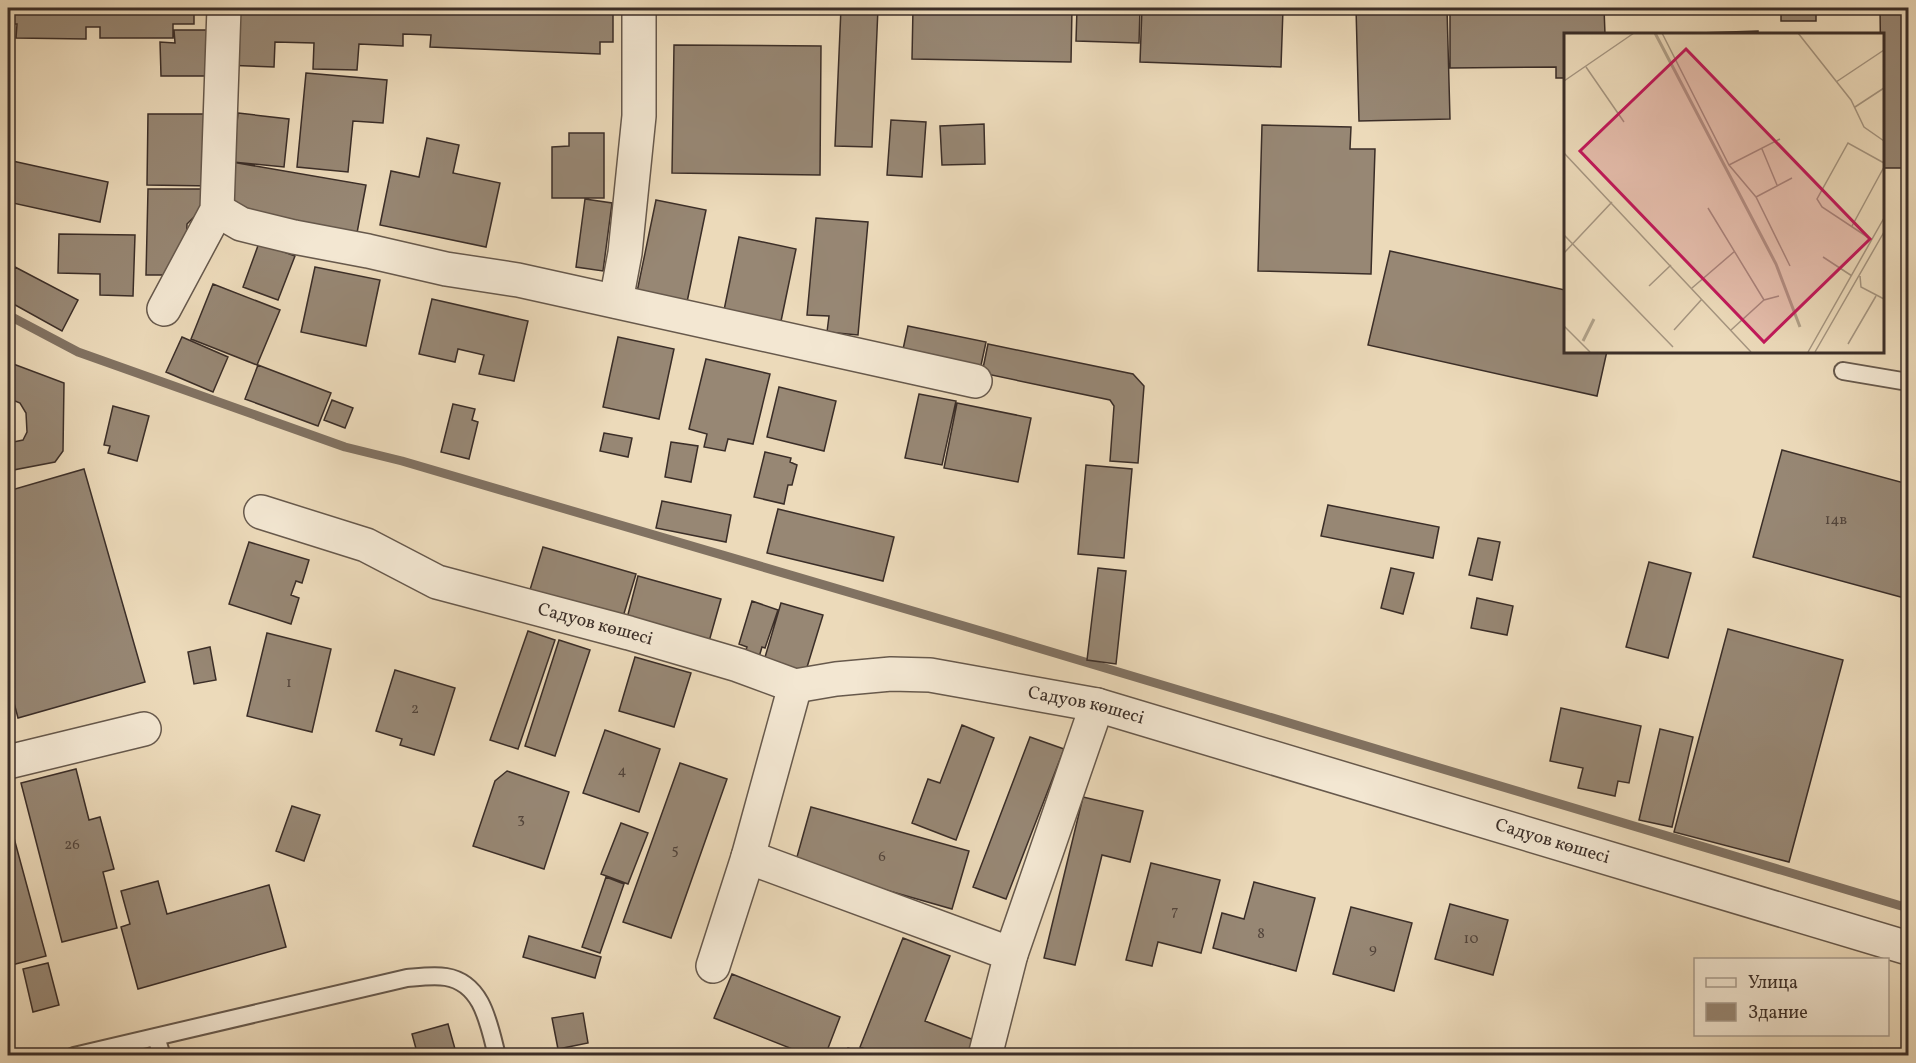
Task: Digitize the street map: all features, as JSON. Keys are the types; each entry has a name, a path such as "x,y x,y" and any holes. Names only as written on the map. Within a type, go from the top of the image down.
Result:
{"street":[{"path":"164,309 217,210 224,8"},
{"path":"616,302 625,252 639,116 639,8"},
{"path":"217,210 241,224 294,237 368,250 446,269 518,280 975,381"},
{"name":"Садуов көшесі","path":"261,512 366,545 437,582 629,633 738,665 795,686 836,679 891,674 930,675 1097,705 1581,848 1908,948"},
{"path":"713,966 748,857 795,686"},
{"path":"985,1056 1011,954 1097,705"},
{"path":"8,762 144,729"},
{"path":"748,857 1011,954"}],"lane":[{"path":"1843,370 1908,382"},
{"path":"74,1056 407,978 444,976 456,980 473,992 485,1009 497,1056"},
{"path":"156,1037 162,1056"}],"building":[{"path":"8,8 194,8 194,24 173,24 173,38 100,38 100,27 86,27 86,39 16,38 17,24 8,24"},
{"path":"225,8 613,8 613,42 600,42 600,54 430,47 431,35 403,34 403,46 359,44 357,70 313,69 314,43 275,42 274,67 223,65"},
{"path":"841,8 878,8 872,147 835,146"},
{"path":"913,8 1072,8 1071,62 912,59"},
{"path":"1077,8 1140,8 1139,43 1076,41"},
{"path":"1142,8 1283,9 1281,67 1140,62"},
{"path":"1356,8 1447,8 1450,119 1359,121"},
{"path":"1450,8 1604,8 1605,33 1564,33 1564,78 1556,78 1556,67 1450,68"},
{"path":"1781,8 1816,8 1816,21 1781,21"},
{"path":"1819,8 1842,8 1842,12 1819,12"},
{"path":"1880,8 1908,8 1908,147 1903,147 1903,168 1883,168 1883,33 1880,33"},
{"path":"174,30 212,30 212,76 161,76 160,42 175,43"},
{"path":"1758,31 1758,33 1699,33"},
{"path":"674,45 821,46 820,175 672,173"},
{"path":"306,73 387,80 383,123 353,121 348,172 297,167"},
{"path":"238,113 289,119 284,167 233,162"},
{"path":"148,114 214,114 213,186 147,185"},
{"path":"891,120 926,122 922,177 887,175"},
{"path":"984,124 985,164 942,165 940,126"},
{"path":"1262,125 1351,127 1350,149 1375,149 1371,274 1258,271"},
{"path":"569,133 604,133 604,198 552,198 552,147 569,146"},
{"path":"427,138 459,145 453,173 500,183 486,247 380,225 391,171 419,177"},
{"path":"1908,153 1908,174 1904,173"},
{"path":"8,160 108,182 100,222 8,202"},
{"path":"232,162 366,185 357,233 241,213 225,197"},
{"path":"148,189 201,189 201,210 187,224 186,254 180,275 146,275"},
{"path":"585,199 612,203 603,271 576,267"},
{"path":"656,200 706,210 687,302 637,292"},
{"path":"816,218 868,222 858,335 827,332 829,316 807,315"},
{"path":"59,234 135,235 133,296 100,295 100,274 58,273"},
{"path":"739,237 796,249 780,326 723,315"},
{"path":"259,243 295,256 278,300 243,287"},
{"path":"1390,251 1564,290 1564,352 1607,352 1597,396 1368,345"},
{"path":"15,267 78,300 62,331 8,301 8,281"},
{"path":"315,267 380,280 366,346 301,332"},
{"path":"213,284 280,310 257,365 191,339"},
{"path":"432,299 528,321 514,381 479,374 484,355 458,349 455,362 419,354"},
{"path":"908,326 986,342 980,370 902,354"},
{"path":"182,337 228,357 213,392 166,372"},
{"path":"618,337 674,349 659,419 603,407"},
{"path":"988,344 1133,374 1144,386 1138,463 1110,461 1114,406 1110,400 982,373"},
{"path":"706,359 770,374 753,444 728,439 725,451 704,447 707,434 689,429"},
{"path":"8,362 64,383 63,451 55,462 8,471 8,443 23,440 27,432 26,413 20,403 8,398"},
{"path":"258,365 331,393 318,426 245,399"},
{"path":"779,387 836,401 824,451 767,437"},
{"path":"919,394 956,401 942,465 905,458"},
{"path":"332,400 353,408 345,428 324,420"},
{"path":"957,403 1031,418 1018,482 944,468"},
{"path":"453,404 475,409 472,420 478,422 469,459 441,452"},
{"path":"113,406 149,416 137,461 108,453 110,446 104,445"},
{"path":"604,433 632,438 628,457 600,451"},
{"path":"671,442 698,446 691,482 665,477"},
{"path":"1782,450 1908,484 1908,599 1753,557"},
{"path":"765,452 791,458 790,462 797,465 792,485 788,485 784,504 754,497"},
{"path":"1086,465 1132,469 1124,558 1078,554"},
{"path":"84,469 145,682 18,718 8,680 8,491"},
{"path":"662,501 731,515 726,542 656,528"},
{"path":"1328,505 1439,527 1433,558 1321,536"},
{"path":"778,509 894,537 883,581 767,553"},
{"path":"1478,538 1500,542 1492,580 1469,575"},
{"path":"249,542 309,560 302,583 296,581 291,595 299,598 291,624 229,604"},
{"path":"543,547 636,574 622,620 529,593"},
{"path":"1649,562 1691,573 1668,658 1626,647"},
{"path":"1098,568 1126,571 1116,664 1087,660"},
{"path":"1391,568 1414,573 1403,614 1381,608"},
{"path":"638,576 721,599 708,645 626,622"},
{"path":"1477,598 1513,606 1507,635 1471,628"},
{"path":"752,601 778,610 765,648 762,647 759,657 745,653 747,647 739,644"},
{"path":"781,603 823,615 804,677 763,664"},
{"path":"1728,629 1843,660 1789,862 1674,832"},
{"path":"528,631 555,640 518,749 490,740"},
{"path":"267,633 331,649 312,732 247,716"},
{"path":"559,640 590,650 555,756 525,746"},
{"path":"210,647 216,680 194,684 188,652"},
{"path":"635,657 691,673 674,727 619,711"},
{"path":"395,670 455,688 434,755 400,745 402,739 376,731"},
{"path":"1561,708 1641,726 1629,783 1618,781 1615,796 1578,788 1583,768 1550,761"},
{"path":"962,725 994,738 956,840 912,823 928,779 940,783"},
{"path":"1660,729 1693,737 1672,827 1639,820"},
{"path":"605,730 660,749 639,812 583,793"},
{"path":"1030,737 1064,749 1006,899 973,887"},
{"path":"680,763 727,779 671,938 623,922"},
{"path":"76,769 89,820 100,817 114,869 103,872 117,928 62,942 21,783"},
{"path":"507,771 569,792 544,869 473,846 495,781"},
{"path":"1083,797 1143,811 1130,862 1102,855 1075,965 1044,958"},
{"path":"292,806 320,815 304,861 276,851"},
{"path":"811,807 969,851 952,909 795,864"},
{"path":"8,816 46,956 8,966"},
{"path":"621,823 648,833 628,884 601,874"},
{"path":"1151,863 1220,880 1201,953 1158,942 1152,966 1126,960"},
{"path":"606,877 624,884 600,953 582,947"},
{"path":"158,881 167,914 269,885 286,947 138,989 121,927 130,924 121,891"},
{"path":"1254,882 1315,898 1296,971 1213,948 1222,913 1244,919"},
{"path":"1450,904 1508,920 1493,975 1435,959"},
{"path":"1351,907 1412,923 1394,991 1333,974"},
{"path":"529,936 601,957 595,978 523,957"},
{"path":"903,938 950,956 925,1021 974,1040 968,1056 882,1056 860,1047"},
{"path":"48,963 59,1005 33,1012 23,969"},
{"path":"732,974 840,1017 825,1056 810,1056 714,1018"},
{"path":"583,1013 588,1043 558,1049 552,1018"},
{"path":"448,1024 457,1056 418,1056 412,1034"},
{"path":"848,1048 869,1056 845,1056"},
{"path":"1557,1051 1579,1056 1556,1056"}],"waterway":[{"path":"8,315 78,352 345,447 402,461 998,636 1908,908"}]}
